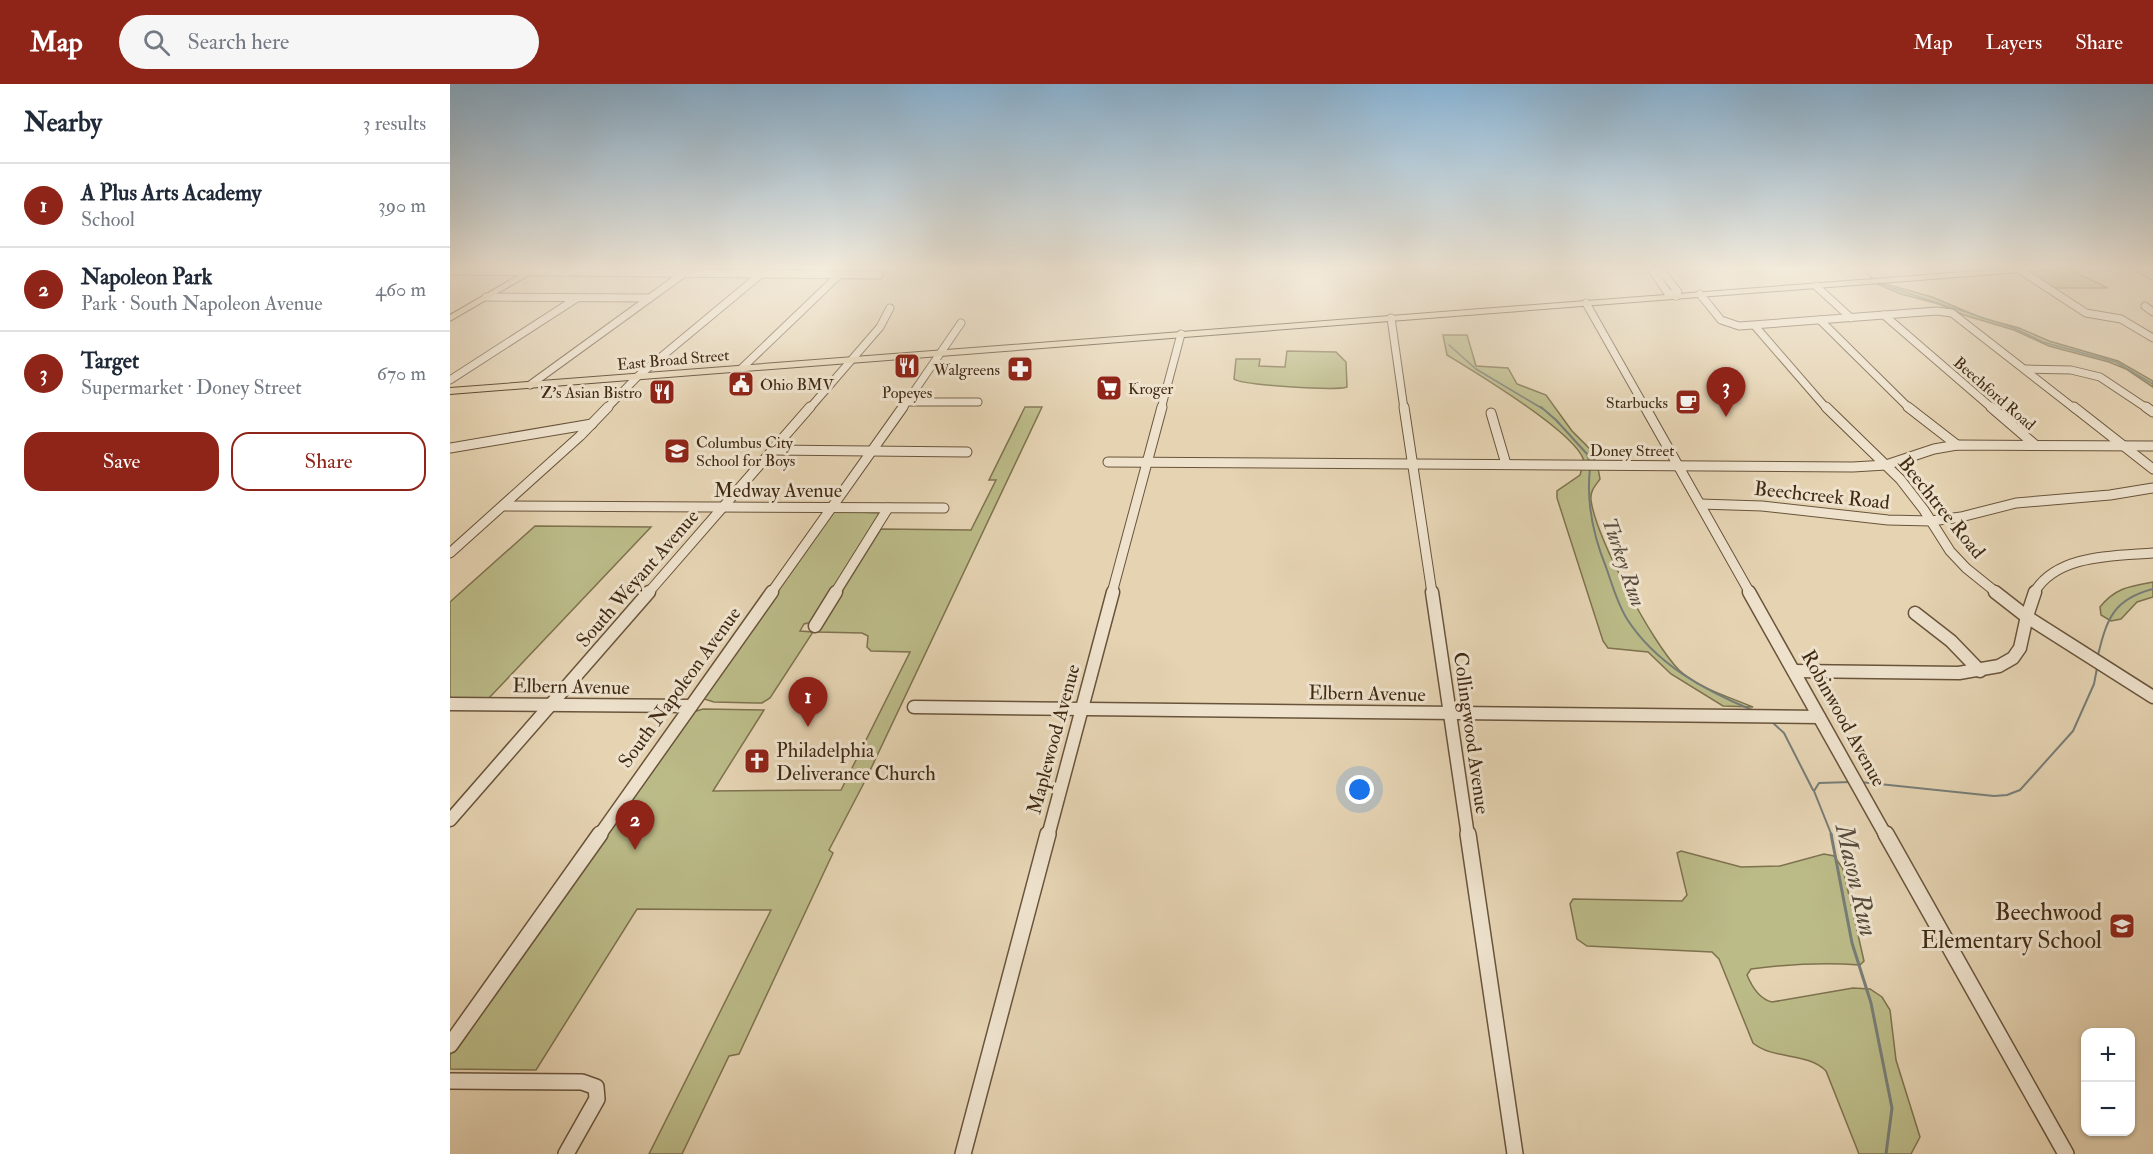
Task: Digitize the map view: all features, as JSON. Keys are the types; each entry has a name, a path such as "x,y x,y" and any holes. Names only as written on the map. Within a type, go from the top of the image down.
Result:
{"main road":[{"name":"East Broad Street","path":"450,391 1391,318"}],"street":[{"path":"450,380 547,318"},
{"path":"530,385 623,318"},
{"path":"450,553 592,423 637,377 708,318"},
{"path":"742,368 794,318"},
{"name":"South Weyant Avenue","path":"450,820 880,327 885,318"},
{"name":"Collingwood Avenue","path":"1391,318 1515,1154"},
{"name":"Robinwood Avenue","path":"1594,318 2066,1154"},
{"path":"1721,318 1724,322 1739,326 1851,318"},
{"name":"Beechford Road","path":"1887,318 2034,444"},
{"path":"1959,318 2153,469"},
{"path":"2111,318 2121,320 2153,338"},
{"path":"1820,320 1917,416 1957,445"},
{"name":"South Napoleon Avenue","path":"450,1045 961,323"},
{"name":"Beechtree Road","path":"1755,326 1839,422 1886,465 1913,494 1950,551 1966,568 2027,617 2153,697"},
{"name":"Maplewood Avenue","path":"963,1154 1181,334"},
{"path":"2025,369 2071,370 2100,377 2153,412"},
{"path":"907,402 978,402"},
{"path":"1491,414 1506,464"},
{"path":"450,448 592,423"},
{"name":"Doney Street","path":"1108,462 1886,465 1934,449 1957,445 2153,446"},
{"path":"772,450 967,452"},
{"name":"Beechcreek Road","path":"1700,504 1762,506 1887,520 1930,521 1961,517 2016,503 2110,495 2153,488"},
{"name":"Medway Avenue","path":"503,506 944,508"},
{"path":"815,626 888,508"},
{"path":"1794,671 1959,673 1980,671 2004,664 2018,652 2034,594 2040,586 2063,569 2095,558 2153,553"},
{"path":"1915,613 1951,641 1980,671"},
{"name":"Elbern Avenue","path":"450,704 691,706"},
{"name":"Elbern Avenue","path":"914,707 1819,717"},
{"path":"450,1081 582,1082 596,1087 597,1099 566,1154"}],"green space":[{"path":"1974,318 2019,328 2049,341 2118,361 2153,381 2153,387 2126,369 2109,362 2049,346 2014,330"},
{"path":"1443,335 1467,335 1476,366 1508,368 1517,384 1546,395 1572,431 1591,450 1595,457 1594,461 1584,461 1564,435 1545,420 1447,355"},
{"path":"1287,351 1336,352 1346,362 1347,387 1289,387 1234,379 1236,359 1260,359 1259,366 1285,367"},
{"path":"1025,407 1042,407 866,779 829,850 833,853 739,1054 729,1056 682,1154 649,1154 771,910 637,909 536,1070 450,1069 450,1055 693,712 703,709 764,710 713,791 841,790 910,652 871,651 867,647 868,636 862,633 817,632 881,529 971,530 996,480 989,480"},
{"path":"1582,468 1598,468 1600,479 1591,497 1595,517 1627,589 1668,656 1679,670 1695,682 1753,707 1723,706 1671,674 1648,652 1608,648 1603,641 1557,498 1557,491 1580,475"},
{"path":"836,511 880,513 812,622 804,624 800,631 813,632 770,698 762,703 714,702 704,699 832,513"},
{"path":"535,526 651,527 488,699 450,698 450,602"},
{"path":"2153,582 2153,597 2137,602 2121,619 2111,621 2101,615 2100,607 2117,592"},
{"path":"1681,851 1741,867 1780,866 1824,854 1834,856 1843,869 1864,961 1860,965 1819,964 1765,967 1751,969 1747,975 1756,992 1772,1002 1853,988 1870,989 1882,997 1890,1010 1896,1060 1920,1137 1911,1154 1859,1154 1826,1071 1810,1061 1770,1052 1753,1043 1719,959 1712,952 1587,946 1577,939 1570,904 1573,899 1682,901 1687,895 1677,853"}],"waterway":[{"name":"Mason Run","path":"1983,318 2014,328 2043,342 2116,362 2153,384"},
{"name":"Turkey Run","path":"1449,345 1476,369 1543,409"},
{"name":"Turkey Run","path":"1541,407 1587,454 1589,461"},
{"name":"Turkey Run","path":"1590,468 1589,494 1594,531 1620,607 1627,619 1652,649 1682,674 1716,694 1752,710"},
{"name":"Mason Run","path":"2098,655 2105,630 2114,612 2129,598 2153,589"},
{"name":"Mason Run","path":"1860,782 1994,796 2007,795 2020,790 2073,731 2094,684 2097,668"},
{"name":"Turkey Run","path":"1772,722 1784,733 1813,790"},
{"name":"Mason Run","path":"1832,836 1814,791 1819,783 1851,782"},
{"name":"Mason Run","path":"1831,834 1852,943 1871,1003 1892,1108 1886,1154"}],"place":[{"name":"Popeyes","path":"907,366"},
{"name":"Walgreens","path":"1020,369"},
{"name":"Ohio BMV","path":"741,384"},
{"name":"Kroger","path":"1109,388"},
{"name":"Z's Asian Bistro","path":"662,392"},
{"name":"Starbucks","path":"1688,402"},
{"name":"Target","path":"1726,417"},
{"name":"Columbus City School for Boys","path":"677,451"},
{"name":"A Plus Arts Academy","path":"808,727"},
{"name":"Philadelphia Deliverance Church","path":"757,761"},
{"name":"Napoleon Park","path":"635,850"},
{"name":"Beechwood Elementary School","path":"2122,926"}]}
